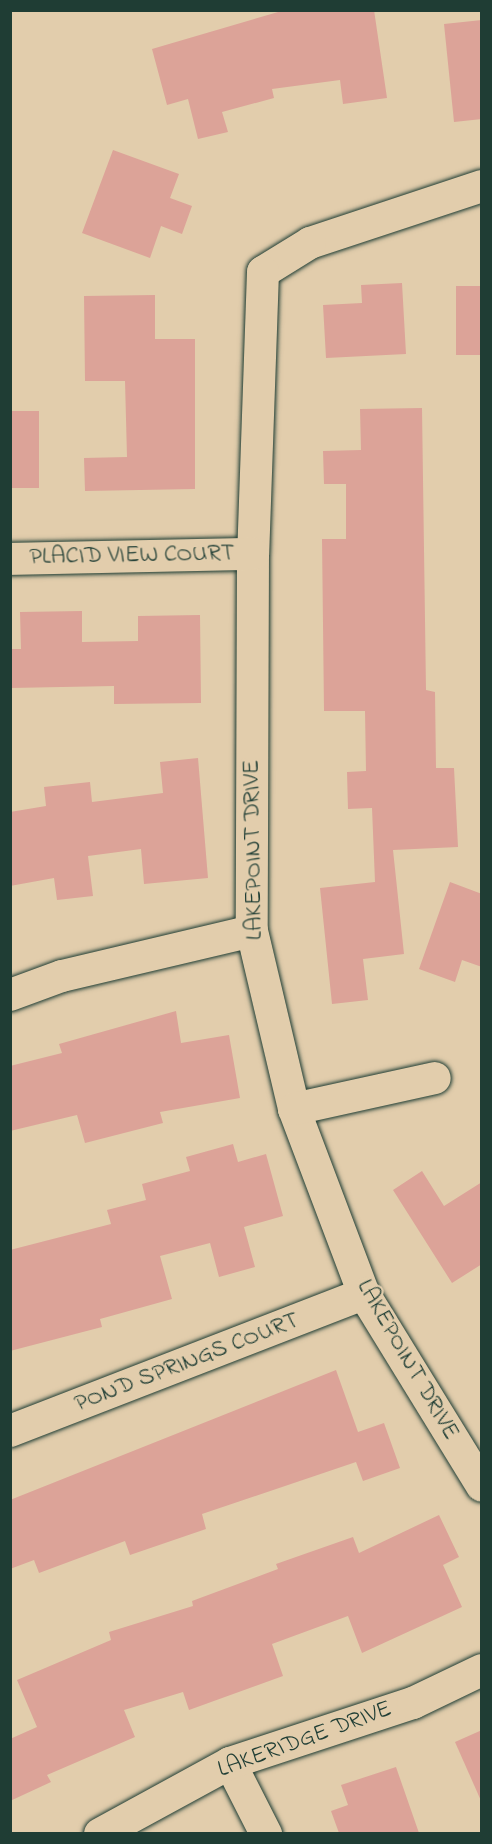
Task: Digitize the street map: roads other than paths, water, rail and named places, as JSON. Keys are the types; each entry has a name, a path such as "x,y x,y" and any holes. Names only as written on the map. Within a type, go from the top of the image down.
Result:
{"street":[{"name":"LAKEPOINT DRIVE","path":"482,186 310,243 263,272 254,554 252,932 294,1109 364,1294 482,1486"},
{"name":"PLACID VIEW COURT","path":"10,559 254,554"},
{"path":"10,995 62,975 252,932"},
{"path":"294,1109 435,1078"},
{"name":"POND SPRINGS COURT","path":"10,1431 364,1294"},
{"name":"LAKERIDGE DRIVE","path":"100,1833 230,1763 413,1703 482,1670"},
{"path":"230,1763 266,1833"}]}
